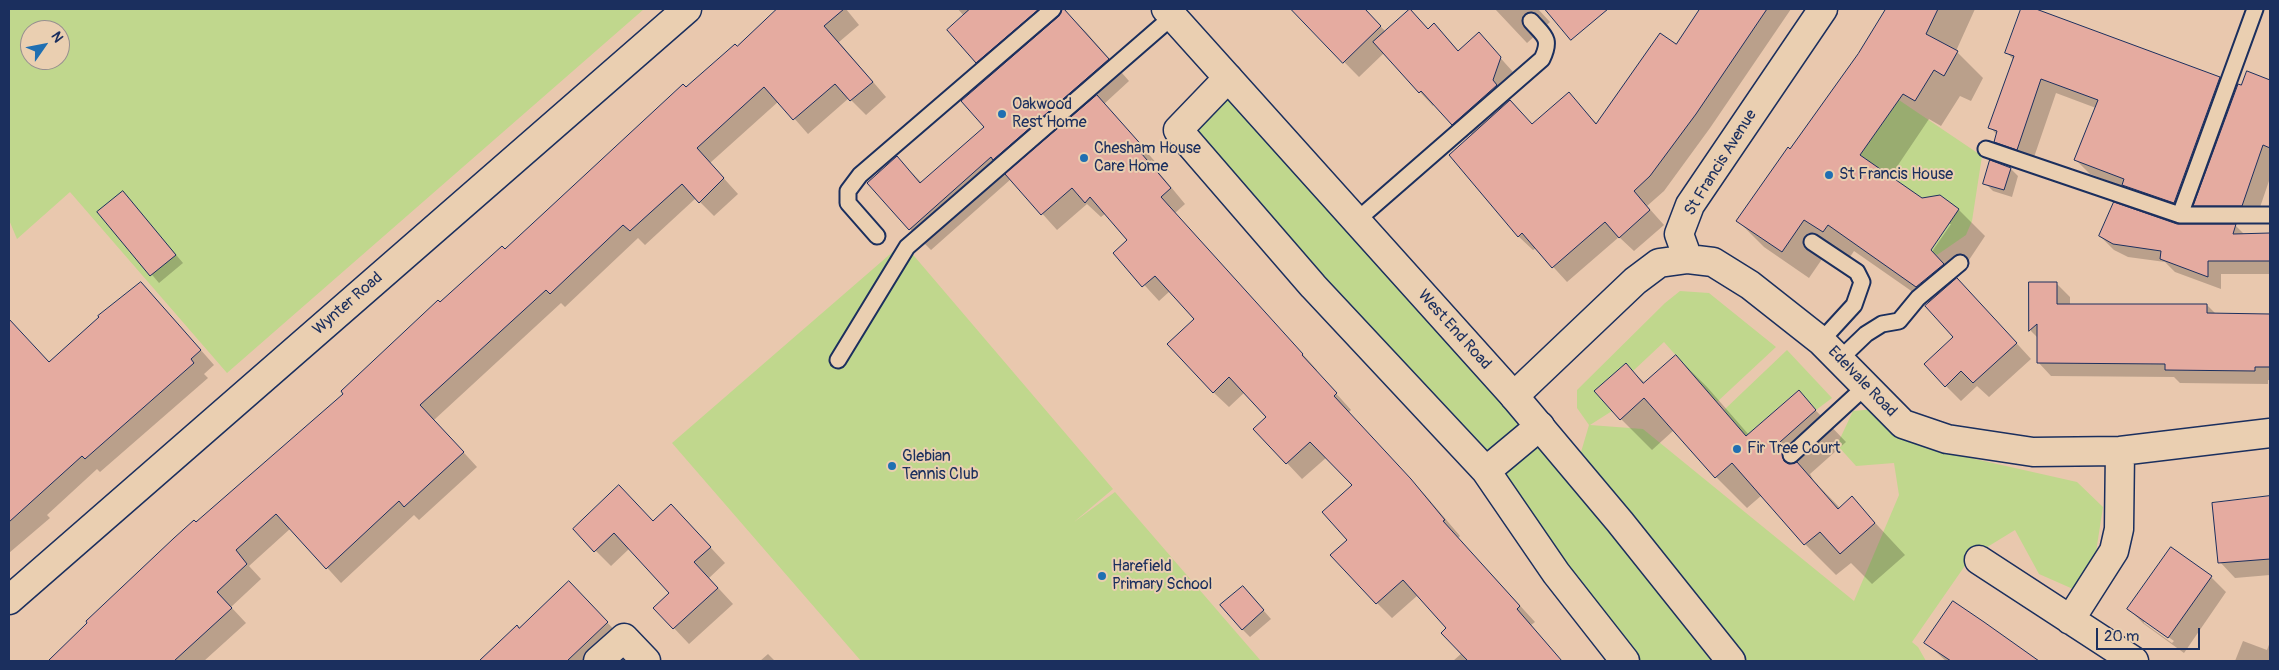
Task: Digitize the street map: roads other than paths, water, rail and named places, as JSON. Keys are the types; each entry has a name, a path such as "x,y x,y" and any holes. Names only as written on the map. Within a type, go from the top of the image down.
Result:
{"street":[{"name":"Wynter Road","path":"9,600 687,9"},
{"name":"St Francis Avenue","path":"1688,259 1679,234 1690,205 1823,9"},
{"name":"West End Road","path":"1170,12 1540,426 1620,522 1731,661"},
{"path":"1228,78 1178,130 1313,286 1486,471 1556,573 1625,661"},
{"name":"Edelvale Road","path":"1688,259 1713,262 1750,284 1830,350 1903,424 1947,439 2033,452 2120,451 2270,433"},
{"path":"1514,396 1635,281 1659,264 1688,259"},
{"path":"1486,471 1540,426"},
{"path":"2070,620 2114,551 2119,529 2120,451"},
{"path":"1979,560 2134,661"},
{"path":"598,661 624,638 646,661"}],"lane":[{"path":"877,236 848,203 848,191 860,175 1053,9"},
{"path":"2180,215 2255,9"},
{"path":"838,360 907,247 1170,12"},
{"path":"1356,221 1542,59 1547,48 1547,39 1531,20"},
{"path":"1986,149 2180,215 2270,215"},
{"path":"1812,242 1857,272 1862,282 1854,305 1830,350"},
{"path":"1830,350 1866,334 1882,324 1899,322 1918,298 1960,262"},
{"path":"1791,455 1866,386"}],"place":[{"name":"Oakwood Rest Home","path":"1002,114"},
{"name":"Chesham House Care Home","path":"1084,158"},
{"name":"St Francis House","path":"1829,175"},
{"name":"Fir Tree Court","path":"1737,449"},
{"name":"Glebian Tennis Club","path":"892,466"},
{"name":"Harefield Primary School","path":"1102,576"}]}
